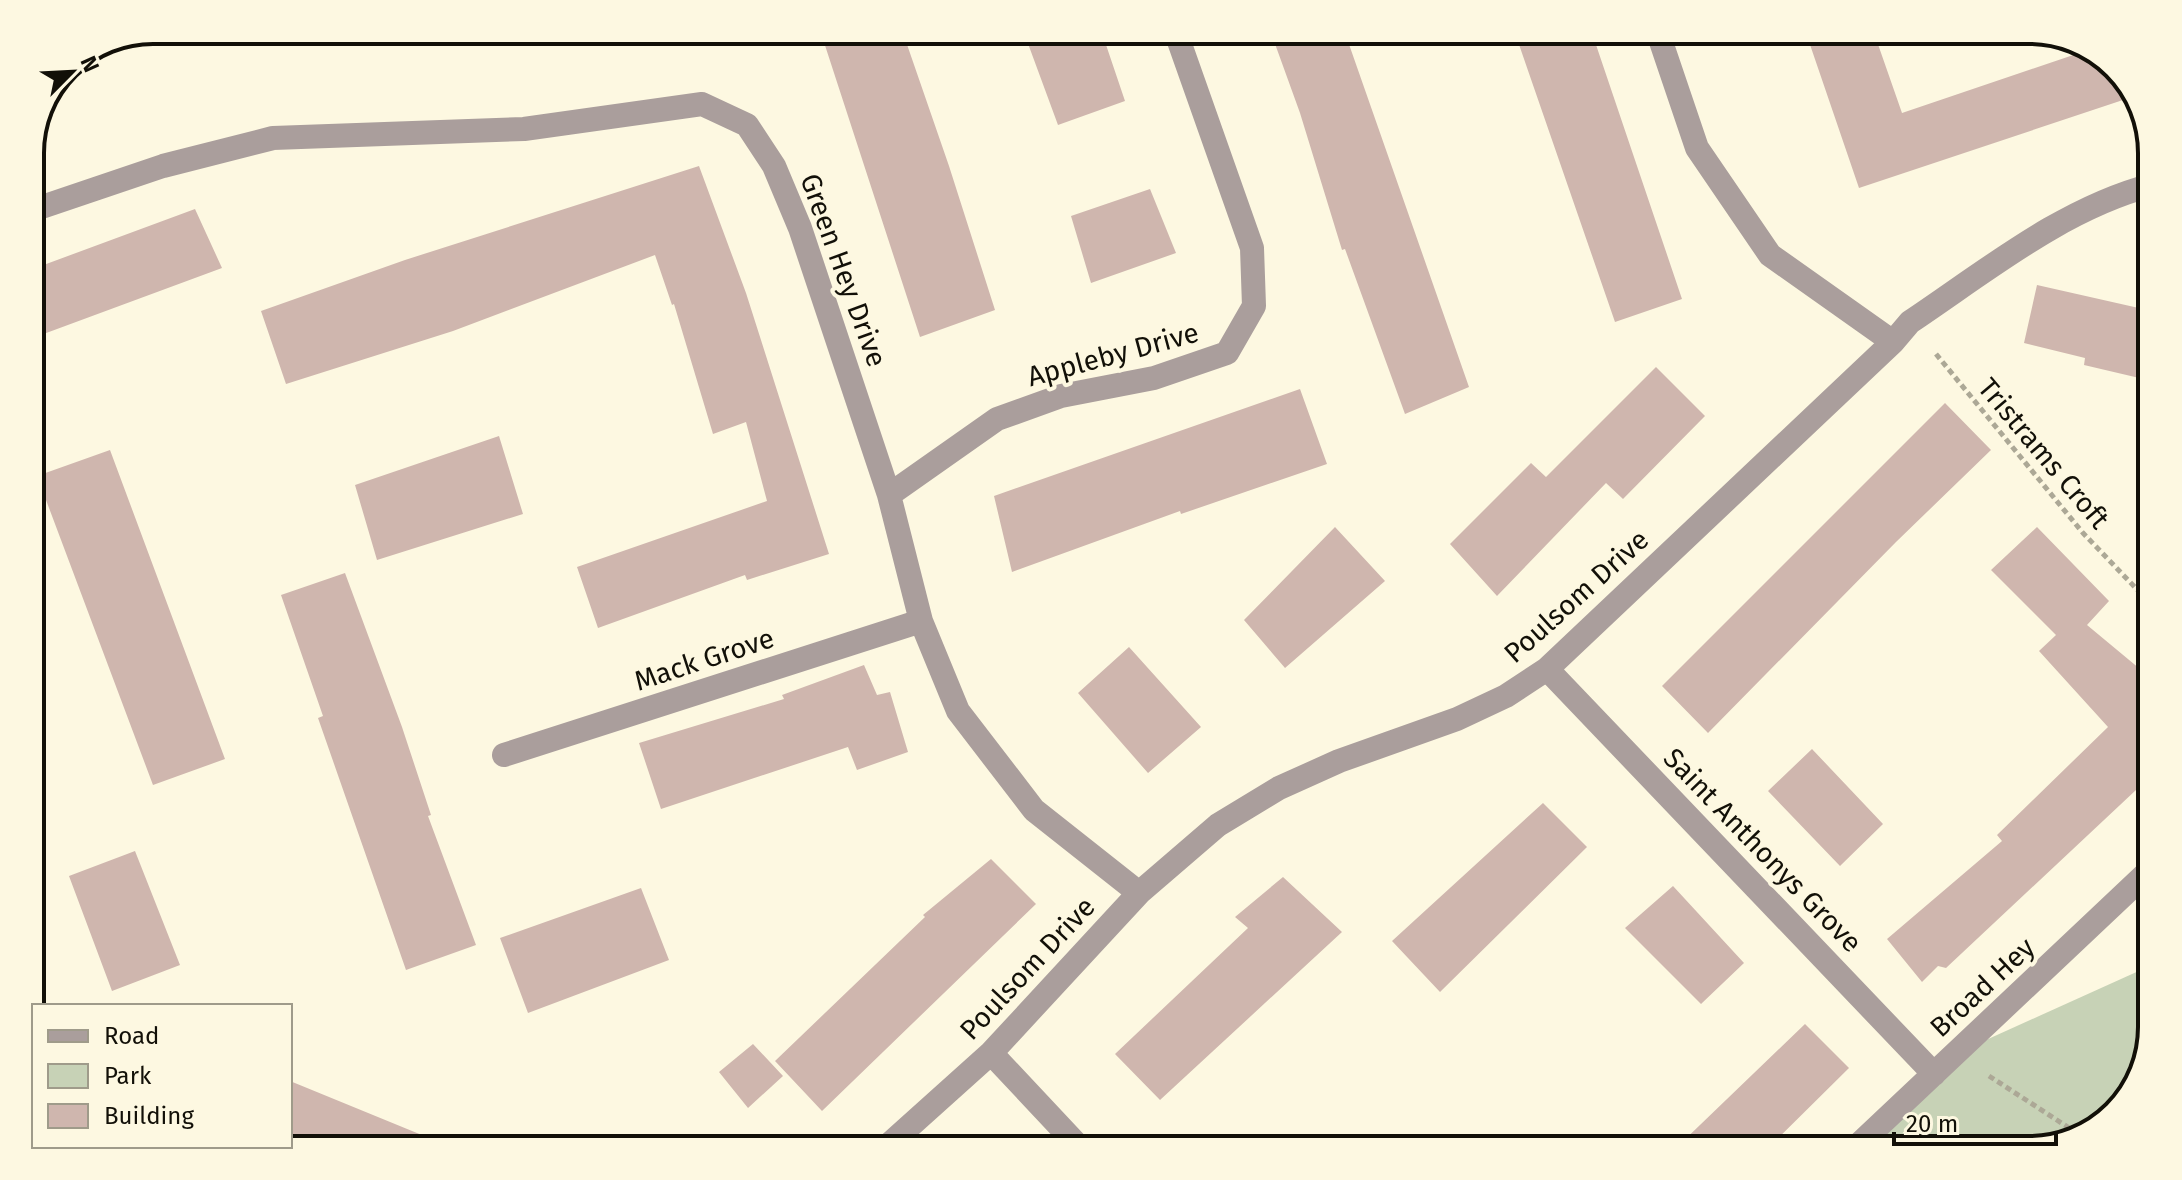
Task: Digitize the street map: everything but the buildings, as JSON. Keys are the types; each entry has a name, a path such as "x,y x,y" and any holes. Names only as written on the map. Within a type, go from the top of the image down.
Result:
{"street":[{"name":"Appleby Drive","path":"889,495 997,419 1061,396 1154,378 1227,353 1254,306 1252,248 1180,44"},
{"path":"1662,44 1697,148 1770,255 1893,342"},
{"name":"Green Hey Drive","path":"44,206 163,166 273,138 524,129 702,104 747,125 774,166 800,228 889,495 921,621 958,711 1034,810 1139,893"},
{"name":"Poulsom Drive","path":"899,1136 991,1053 1139,893 1218,825 1279,788 1339,761 1457,719 1506,696 1547,669 1893,342 1910,322 2044,234 2121,193 2138,189"},
{"name":"Mack Grove","path":"504,755 921,621"},
{"name":"Saint Anthonys Grove","path":"1547,669 1934,1074"},
{"name":"Broad Hey","path":"1868,1136 2138,881"},
{"path":"991,1053 1069,1136"}],"path":[{"name":"Tristrams Croft","path":"1910,322 2083,533 2138,590"},
{"path":"1955,1054 2070,1128"}],"green space":[{"path":"2138,971 2138,1027 2134,1055 2120,1087 2089,1118 2071,1128 2043,1135 1868,1136 1955,1054"}]}
